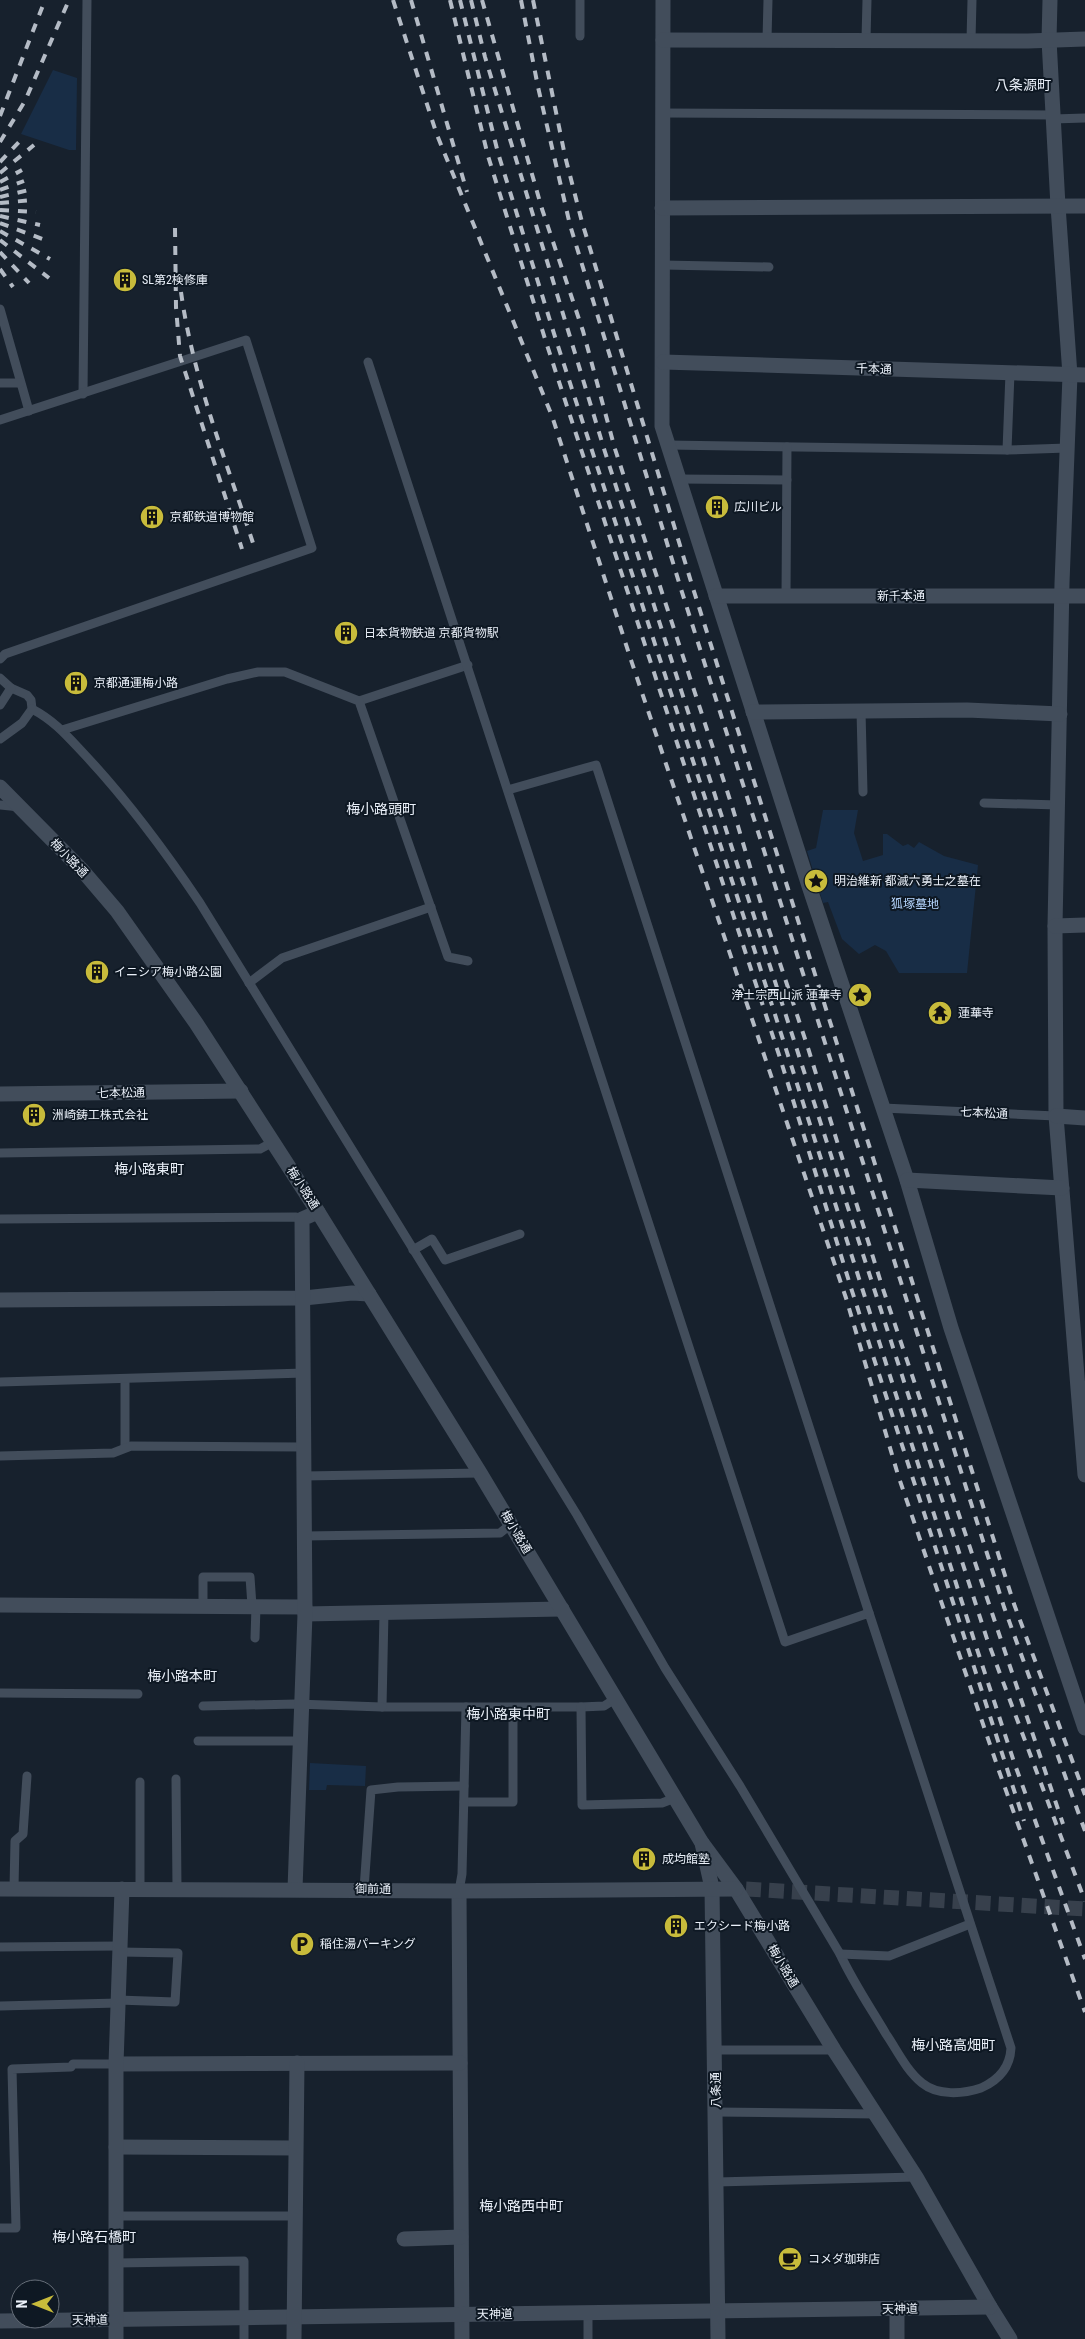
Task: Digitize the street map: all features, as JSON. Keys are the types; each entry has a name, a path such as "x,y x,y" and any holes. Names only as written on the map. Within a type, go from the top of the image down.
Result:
{"street":[{"path":"663,0 662,208 664,362 662,426 753,712 908,1180 951,1328 1078,1687 1085,1728"},
{"path":"1050,0 1049,40 1058,206 1077,375 1067,448 1062,596 1055,926 1056,1116 1083,1425 1085,1475"},
{"path":"663,40 1085,39"},
{"path":"662,208 1085,206"},
{"name":"千本通","path":"664,362 1077,375"},
{"name":"新千本通","path":"716,596 1085,596"},
{"path":"753,712 967,710 1060,714"},
{"name":"梅小路通","path":"0,787 118,911 153,959 241,1091 480,1473 702,1843 741,1889 834,2050 916,2177 1010,2339"},
{"path":"1055,926 1085,925"},
{"name":"七本松通","path":"0,1094 241,1091"},
{"name":"七本松通","path":"1056,1116 1085,1118"},
{"path":"908,1180 1062,1188"},
{"path":"295,1889 296,1808 305,1611 302,1219 318,1212"},
{"path":"0,1300 304,1298 352,1293 369,1294"},
{"path":"0,1605 203,1605 254,1606 305,1611 384,1612 562,1609"},
{"name":"八条通","path":"702,1843 712,1888 716,2050 718,2339"},
{"name":"御前通","path":"7,1889 364,1889 459,1891 741,1889"},
{"path":"116,2339 116,2064 122,1889"},
{"path":"459,1891 462,2339"},
{"path":"294,2339 297,2062"},
{"path":"116,2064 460,2063"},
{"path":"116,2147 295,2148"},
{"path":"404,2239 461,2237"},
{"name":"天神道","path":"0,2321 990,2307"},
{"path":"897,2309 897,2339"}],"lane":[{"path":"83,394 87,0"},
{"path":"580,0 580,36"},
{"path":"768,0 768,39"},
{"path":"866,39 867,0"},
{"path":"970,40 972,0"},
{"path":"663,113 1085,118"},
{"path":"663,265 769,267"},
{"path":"0,309 20,372 20,383 30,411"},
{"path":"0,420 246,340 312,548 13,651 5,654 0,659"},
{"path":"368,362 785,1642 869,1613"},
{"path":"1007,450 1010,373"},
{"path":"0,383 20,383"},
{"path":"668,446 1007,450 1067,448"},
{"path":"786,596 788,447"},
{"path":"679,479 787,480"},
{"path":"62,730 227,679 258,672 285,672 359,701 468,665"},
{"path":"0,678 11,688 27,695 31,700 32,709 22,723 0,739"},
{"path":"0,705 11,688"},
{"path":"359,701 448,957 468,961"},
{"path":"32,709 51,718 116,788 162,847 249,983 577,1515 665,1668 740,1786 840,1954 852,1978 908,2068 923,2084 946,2092 960,2093 973,2090 989,2084 1000,2076 1006,2068 1011,2048 596,765 508,790"},
{"path":"861,710 862,792"},
{"path":"984,804 1058,806"},
{"path":"0,805 20,807"},
{"path":"249,983 282,958 431,907"},
{"name":"七本松通","path":"883,1108 1056,1116"},
{"path":"0,1153 260,1149 273,1142"},
{"path":"0,1219 296,1217 302,1219"},
{"path":"413,1250 432,1240 445,1260 520,1234"},
{"path":"0,1382 304,1373"},
{"path":"124,1379 126,1447"},
{"path":"0,1456 113,1453 126,1447 304,1447"},
{"path":"304,1476 480,1473"},
{"path":"305,1536 500,1533 511,1524"},
{"path":"203,1605 203,1577 250,1577 254,1606 255,1638"},
{"path":"382,1707 384,1612"},
{"path":"0,1693 138,1694"},
{"path":"203,1706 581,1707 604,1706 615,1699"},
{"path":"459,1891 462,1874 466,1707"},
{"path":"581,1707 582,1805 662,1803 675,1798"},
{"path":"464,1802 513,1802 513,1708"},
{"path":"198,1741 300,1741"},
{"path":"7,1889 15,1841 23,1834 27,1776"},
{"path":"176,1779 177,1889"},
{"path":"140,1782 140,1889"},
{"path":"364,1889 371,1790 398,1787 464,1786"},
{"path":"840,1954 889,1956 970,1924"},
{"path":"0,1948 120,1949 178,1953 175,2002 118,2001 0,2006"},
{"path":"716,2050 834,2050"},
{"path":"0,2228 16,2228 12,2069 71,2067 73,2064 116,2064"},
{"path":"716,2112 876,2114"},
{"path":"717,2182 916,2177"},
{"path":"116,2216 295,2216"},
{"path":"116,2263 244,2261 244,2339"},
{"path":"588,2313 588,2339"}],"green space":[{"path":"53,70 77,78 76,150 69,150 21,134"},
{"name":"狐塚墓地","path":"823,810 858,810 854,833 863,861 883,855 883,834 887,834 903,846 908,844 914,848 919,842 944,856 978,865 967,973 899,973 886,951 875,945 859,954 842,939 828,902 823,903 807,851 816,848"},
{"path":"310,1763 366,1766 365,1786 327,1785 326,1790 309,1790"}],"tunnel":[{"path":"746,1889 1085,1909"}],"railway":[{"path":"0,116 45,0"},
{"path":"0,142 25,101 69,0"},
{"path":"393,0 437,135 552,416 632,663 846,1298 898,1475 999,1771 1085,2012"},
{"path":"411,0 467,192"},
{"path":"450,0 488,156 546,342 780,1058 852,1291 1024,1821"},
{"path":"460,0 498,153 556,340 750,936 975,1643 1014,1762 1085,1959"},
{"path":"471,0 485,57 605,452 987,1639 1085,1901"},
{"path":"482,0 542,209 583,331 615,449 732,806 768,927 808,1048 882,1286 1063,1824"},
{"path":"521,0 538,87 570,225 681,589 1004,1607 1085,1831"},
{"path":"533,0 565,156 582,222 692,585 1014,1604 1085,1795"},
{"path":"0,162 20,141"},
{"path":"0,173 34,145"},
{"path":"0,182 22,170"},
{"path":"0,190 24,181"},
{"path":"0,197 29,190"},
{"path":"0,203 33,200"},
{"path":"0,210 36,212"},
{"path":"0,216 40,225"},
{"path":"0,223 45,240"},
{"path":"175,228 176,307 180,356 242,549"},
{"path":"0,231 50,259"},
{"path":"0,240 49,278"},
{"path":"0,252 29,283"},
{"path":"0,269 13,287"},
{"path":"181,292 186,324 202,389 254,546"}],"place":[{"name":"SL第2検修庫","path":"125,280"},
{"name":"広川ビル","path":"717,507"},
{"name":"京都鉄道博物館","path":"152,517"},
{"name":"日本貨物鉄道 京都貨物駅","path":"346,633"},
{"name":"京都通運梅小路","path":"76,683"},
{"name":"明治維新 都滅六勇士之墓在","path":"816,881"},
{"name":"イニシア梅小路公園","path":"97,972"},
{"name":"浄土宗西山派 蓮華寺","path":"860,995"},
{"name":"蓮華寺","path":"940,1013"},
{"name":"洲崎鋳工株式会社","path":"34,1115"},
{"name":"成均館塾","path":"644,1859"},
{"name":"エクシード梅小路","path":"676,1926"},
{"name":"稲住湯パーキング","path":"302,1944"},
{"name":"コメダ珈琲店","path":"790,2259"}],"district":[{"name":"八条源町","path":"1023,85"},
{"name":"梅小路頭町","path":"381,809"},
{"name":"梅小路東町","path":"149,1169"},
{"name":"梅小路本町","path":"182,1676"},
{"name":"梅小路東中町","path":"508,1714"},
{"name":"梅小路高畑町","path":"953,2045"},
{"name":"梅小路西中町","path":"521,2206"},
{"name":"梅小路石橋町","path":"94,2237"}]}
